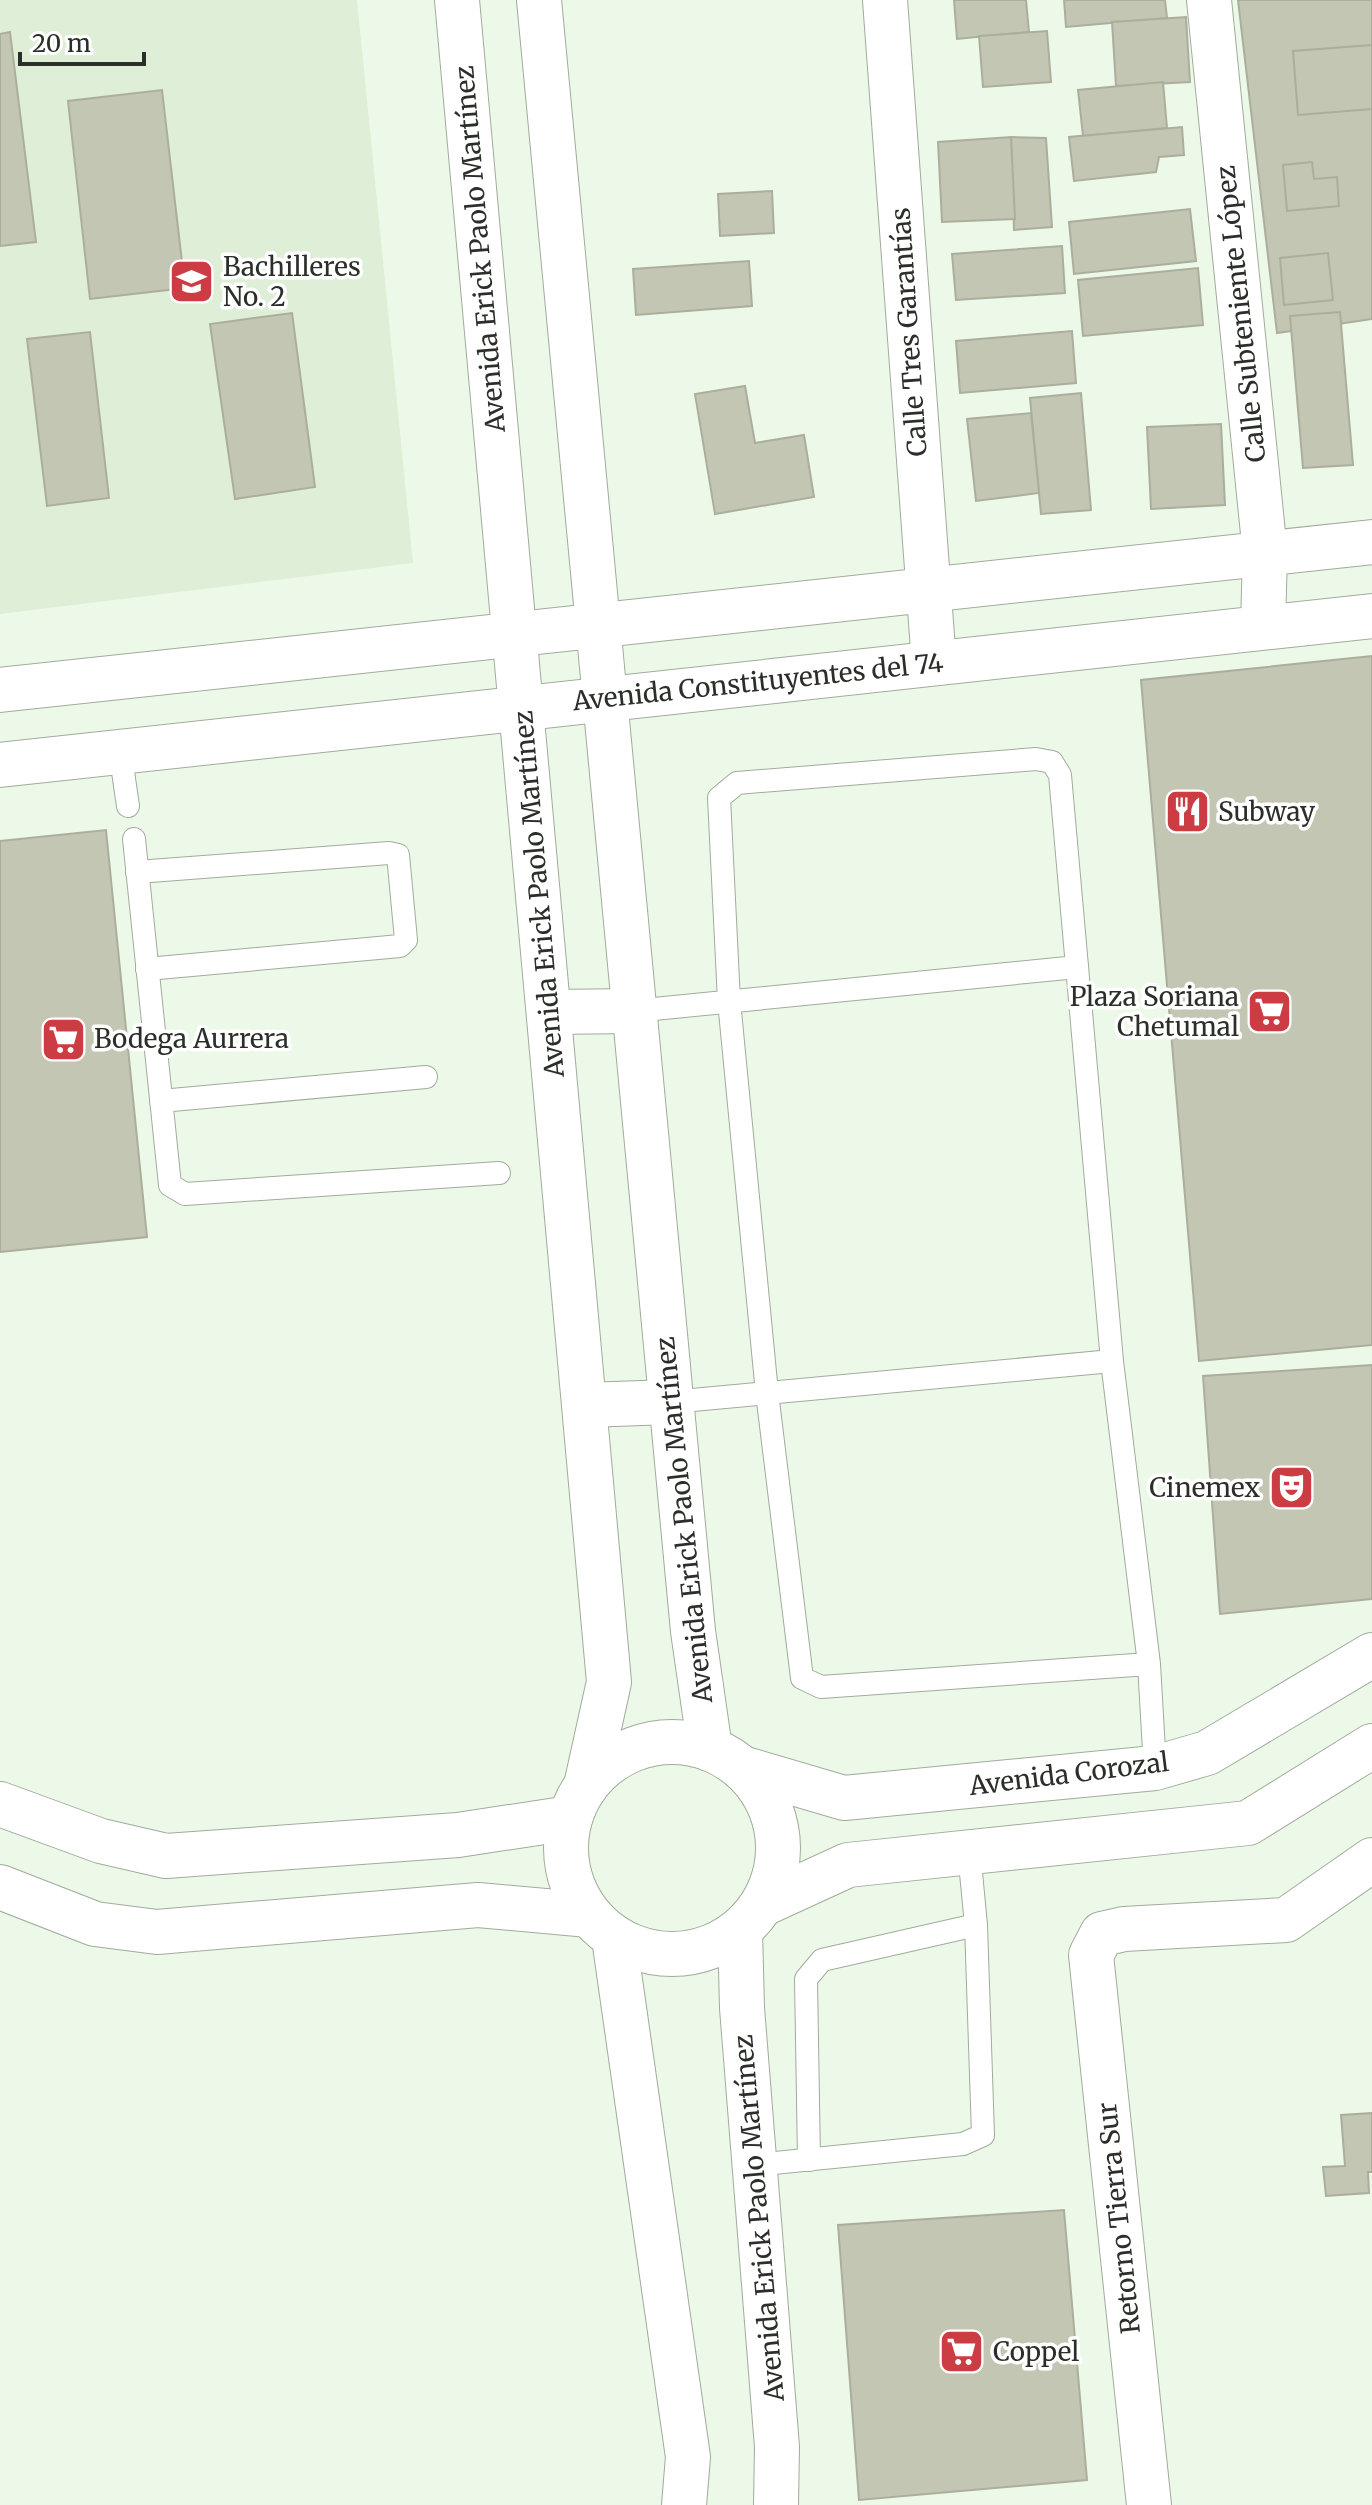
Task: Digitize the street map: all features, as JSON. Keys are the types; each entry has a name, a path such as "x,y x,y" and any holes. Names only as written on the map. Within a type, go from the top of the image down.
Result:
{"street":[{"name":"Avenida Erick Paolo Martínez","path":"457,0 550,1012 551,1173 585,1405 609,1682 578,1802"},
{"name":"Avenida Erick Paolo Martínez","path":"539,0 693,1631 726,1759"},
{"name":"Calle Tres Garantías","path":"885,0 934,663"},
{"name":"Calle Subteniente López","path":"1209,0 1265,553 1263,627"},
{"path":"0,690 1372,542"},
{"name":"Avenida Constituyentes del 74","path":"0,765 1372,616"},
{"path":"550,1012 634,1011"},
{"path":"585,1405 671,1402"},
{"name":"Avenida Corozal","path":"726,1759 844,1798 1155,1768 1207,1753 1372,1655"},
{"path":"684,2505 688,2457 601,1926 572,1885 566,1852 578,1802 610,1762 641,1746 676,1742 726,1759 761,1791 773,1818 778,1847 775,1877 751,1917"},
{"path":"0,1887 95,1924 157,1932 478,1905 601,1926 644,1952 678,1955 711,1948 751,1917 848,1865 1248,1823 1372,1746"},
{"path":"0,1804 101,1841 166,1856 458,1835 578,1802"},
{"name":"Retorno Tierra Sur","path":"1149,2505 1091,1955 1102,1934 1124,1929 1286,1920 1372,1860"},
{"name":"Avenida Erick Paolo Martínez","path":"751,1917 742,2008 777,2447 776,2505"}],"lane":[{"path":"120,751 128,806"},
{"path":"1149,1664 821,1687 802,1678 767,1393 729,1001 719,798 737,783 1036,759 1052,762 1060,775 1112,1361 1149,1664 1155,1768"},
{"path":"134,839 170,1185 185,1194 499,1173"},
{"path":"137,872 389,853 398,855 406,940 400,946 147,969"},
{"path":"634,1011 1077,967"},
{"path":"161,1101 426,1077"},
{"path":"671,1402 1112,1361"},
{"path":"755,2165 963,2144 983,2135 976,1925 969,1852"},
{"path":"809,2160 806,1979 822,1960 976,1925"}],"shaded area":[{"name":"Bachilleres No. 2","path":"0,0 357,0 413,563 0,614"}],"building":[{"path":"954,0 1026,0 1029,32 957,39"},
{"path":"1064,0 1165,0 1167,18 1066,27"},
{"path":"1238,0 1372,0 1372,319 1277,333"},
{"path":"1186,17 1190,82 1116,86 1112,22"},
{"path":"1047,31 1051,82 983,87 979,36"},
{"path":"10,32 36,242 0,246 0,34"},
{"path":"1372,45 1372,109 1298,115 1293,51"},
{"path":"1163,82 1167,128 1083,136 1078,90"},
{"path":"162,90 185,288 90,299 68,101"},
{"path":"1182,127 1184,155 1159,157 1156,172 1074,181 1069,137"},
{"path":"1011,137 1046,138 1052,227 1014,230"},
{"path":"1011,137 1015,219 942,222 938,142"},
{"path":"1312,162 1314,179 1337,177 1339,206 1287,211 1283,165"},
{"path":"772,191 774,233 720,236 718,194"},
{"path":"1190,209 1196,261 1074,274 1069,222"},
{"path":"1062,246 1065,293 956,300 952,254"},
{"path":"1328,253 1333,300 1284,305 1280,258"},
{"path":"749,261 752,306 636,315 633,269"},
{"path":"1198,268 1203,325 1083,336 1078,280"},
{"path":"1340,312 1353,465 1303,468 1290,316"},
{"path":"292,313 315,487 235,499 210,324"},
{"path":"1072,331 1076,383 960,393 956,341"},
{"path":"90,332 109,498 47,506 27,339"},
{"path":"745,386 755,443 804,435 814,497 715,514 695,394"},
{"path":"1081,393 1091,510 1041,514 1030,398"},
{"path":"1031,413 1039,493 976,501 967,419"},
{"path":"1221,424 1225,505 1151,509 1147,427"},
{"name":"Plaza Soriana Chetumal","path":"1372,656 1372,1345 1199,1361 1141,680"},
{"name":"Bodega Aurrera","path":"106,830 147,1237 0,1252 0,841"},
{"name":"Cinemex","path":"1372,1365 1372,1599 1220,1614 1203,1376"},
{"path":"1372,2113 1369,2193 1326,2196 1323,2167 1345,2166 1341,2115"},
{"name":"Coppel","path":"1064,2210 1087,2480 859,2500 838,2225"}],"place":[{"name":"Bachilleres No. 2","path":"192,282"},
{"name":"Subway","path":"1187,812"},
{"name":"Plaza Soriana Chetumal","path":"1270,1012"},
{"name":"Bodega Aurrera","path":"63,1039"},
{"name":"Cinemex","path":"1291,1488"},
{"name":"Coppel","path":"962,2352"}]}
